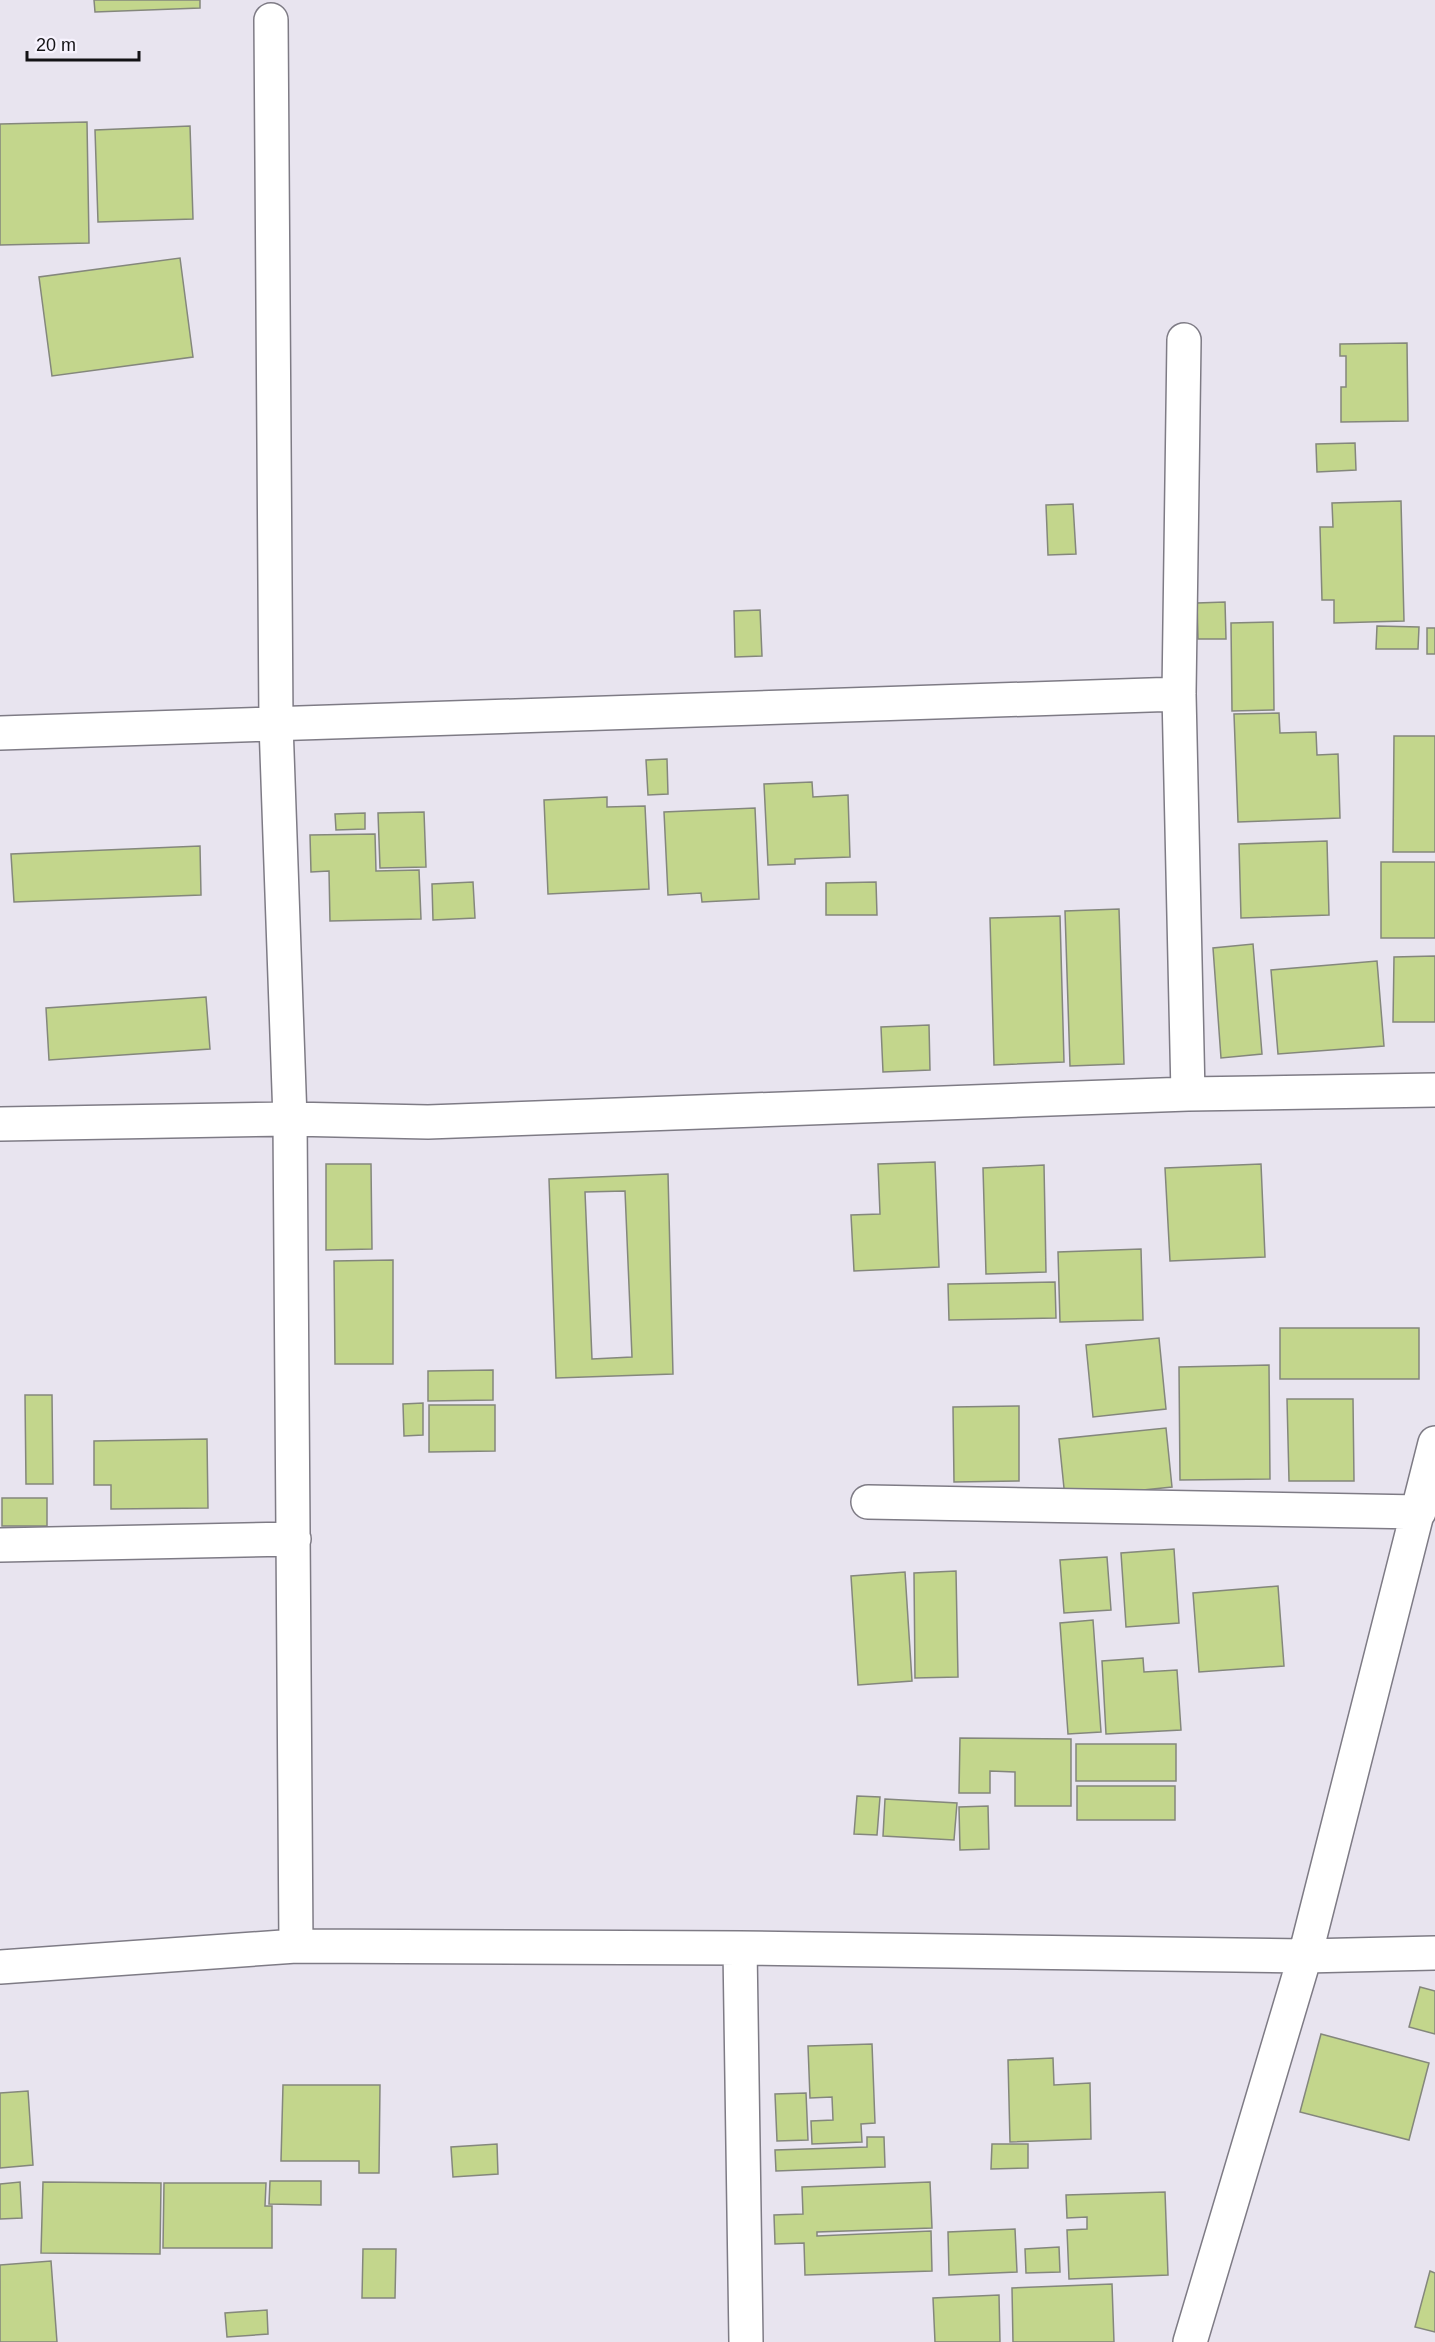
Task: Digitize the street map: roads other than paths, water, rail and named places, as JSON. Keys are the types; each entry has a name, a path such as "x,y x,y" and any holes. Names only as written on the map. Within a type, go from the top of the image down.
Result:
{"street":[{"path":"271,20 276,724 290,1119 296,1946"},
{"path":"1184,340 1179,694 1188,1094"},
{"path":"0,733 1179,694"},
{"path":"0,1124 290,1119 428,1122 1188,1094 1435,1090"},
{"path":"1190,2342 1305,1956 1435,1443"},
{"path":"868,1502 1419,1512"},
{"path":"0,1545 294,1539"},
{"path":"0,1967 296,1946 740,1948 1305,1956 1435,1953"},
{"path":"740,1948 746,2342"}]}
